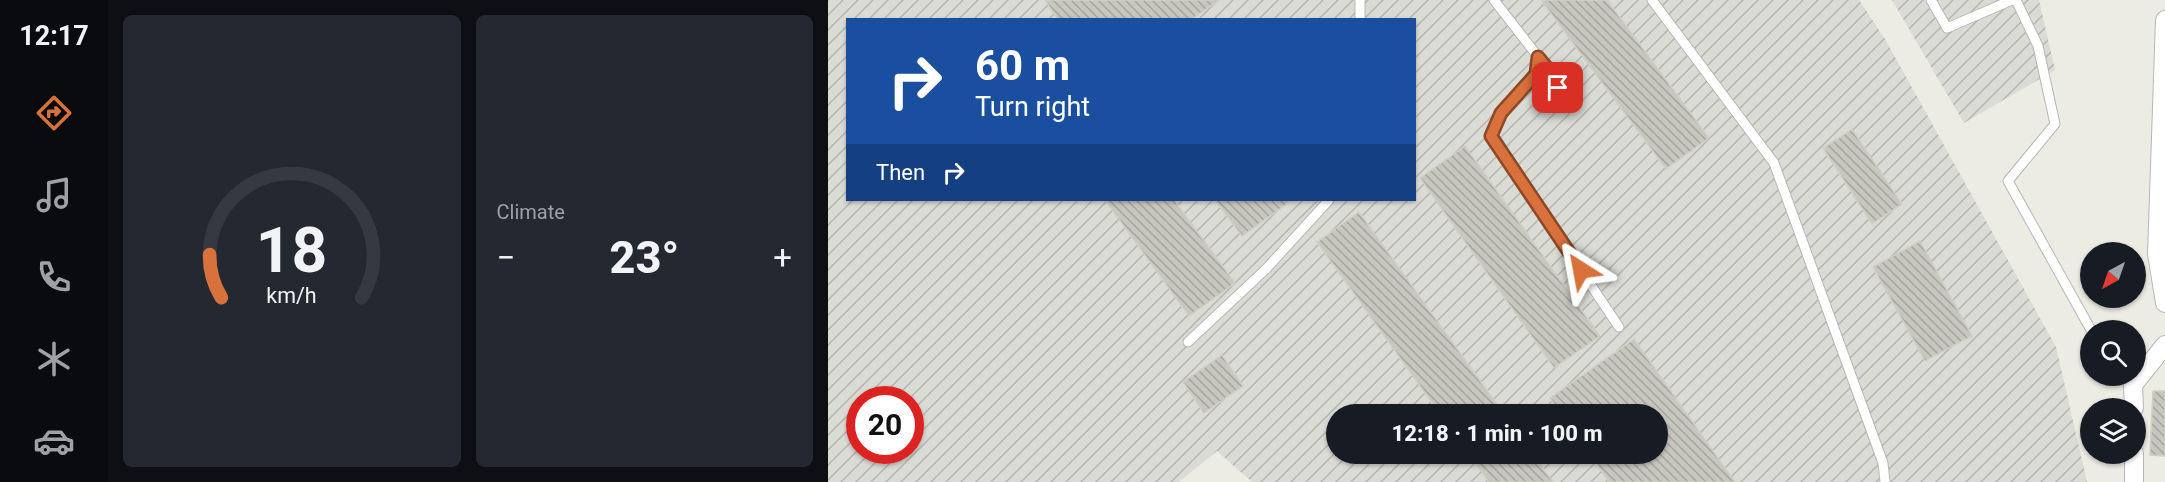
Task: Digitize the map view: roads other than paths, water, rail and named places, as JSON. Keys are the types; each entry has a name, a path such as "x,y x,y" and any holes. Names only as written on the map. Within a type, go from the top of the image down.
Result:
{"street":[{"path":"2165,20 2157,254 2165,303"},
{"path":"2146,362 2165,345"},
{"path":"2134,464 2134,482"}],"lane":[{"path":"1360,0 1360,18"},
{"path":"1494,0 1554,76 1563,101"},
{"path":"1652,0 1774,163 1882,463 1885,482"},
{"path":"1931,0 1947,28 2014,0 2038,46 2055,124 2008,180 2085,320"},
{"path":"1538,57 1536,74 1501,113 1491,136 1619,327"},
{"path":"1188,342 1266,269 1328,201"}]}
